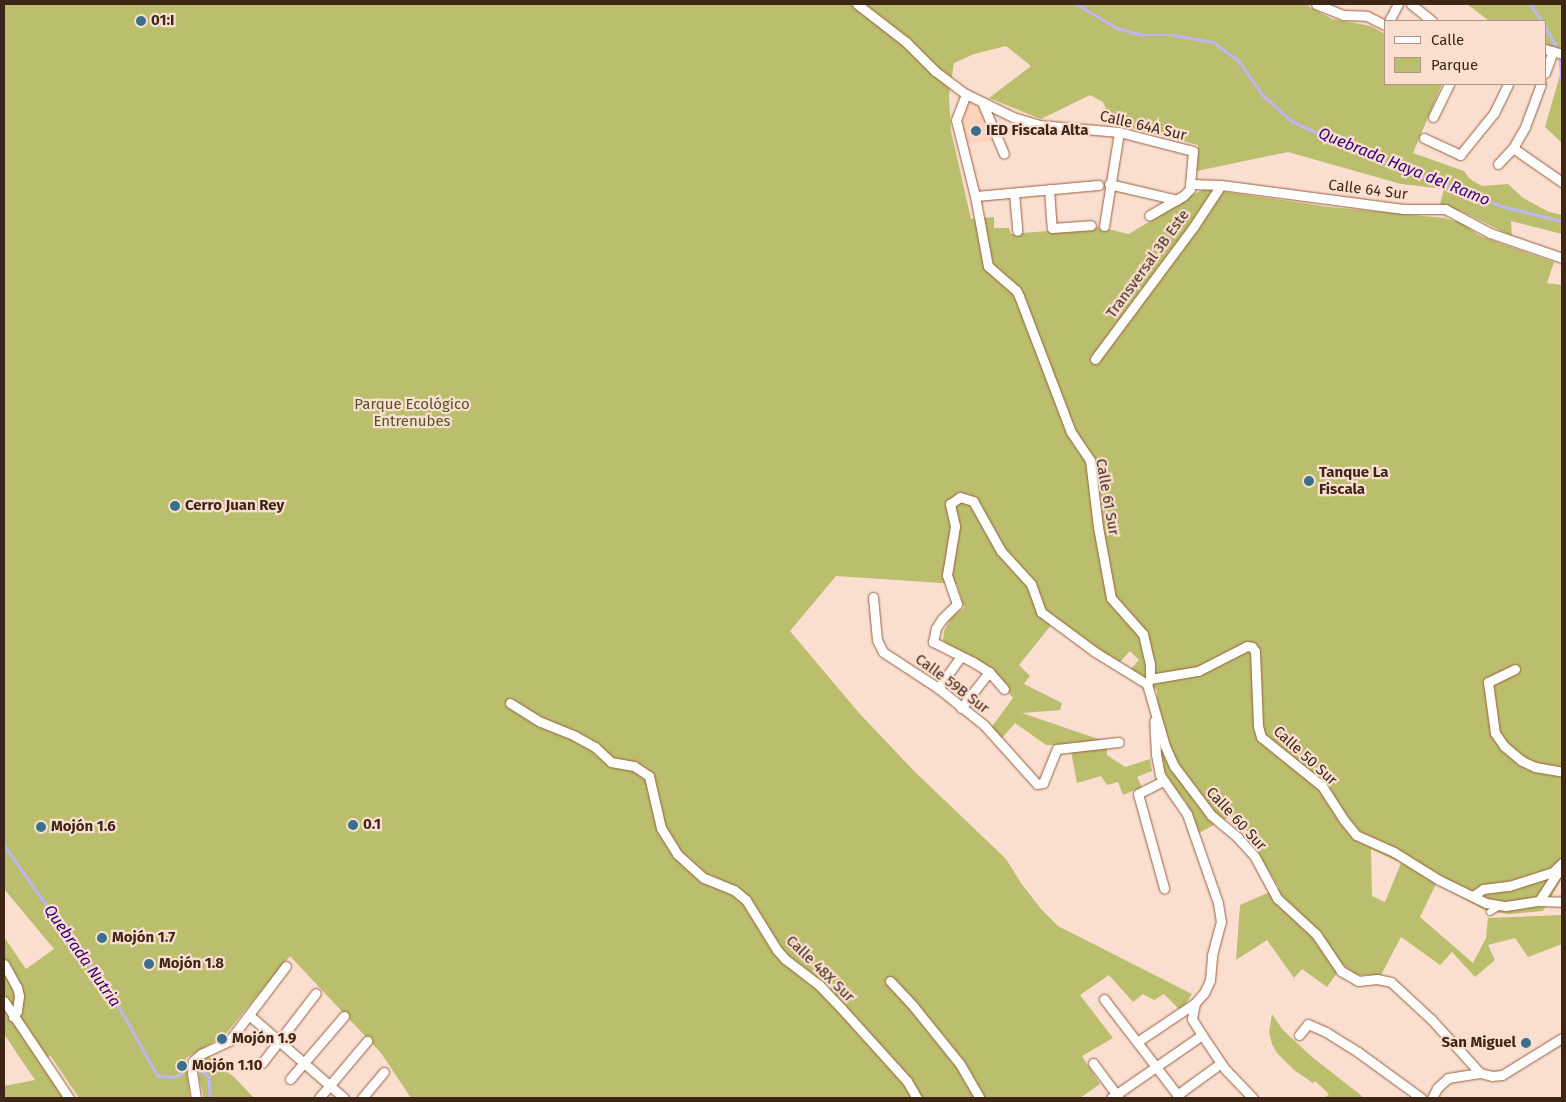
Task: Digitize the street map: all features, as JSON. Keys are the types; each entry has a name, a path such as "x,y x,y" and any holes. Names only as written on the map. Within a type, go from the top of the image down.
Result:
{"street":[{"name":"Calle 64A Sur","path":"857,4 906,42 935,71 966,94 1012,117 1039,125 1119,132 1194,151 1191,184"},
{"path":"1316,4 1343,15 1367,16 1384,24"},
{"path":"1390,20 1398,4"},
{"path":"1411,4 1431,20"},
{"path":"1546,67 1549,50 1562,54"},
{"path":"1433,117 1449,85"},
{"path":"1424,138 1460,155 1494,113 1508,85"},
{"path":"1498,164 1513,148 1525,127 1541,85"},
{"path":"966,94 956,120 975,196 1099,185"},
{"path":"982,102 1004,154"},
{"path":"1104,226 1109,184 1119,132"},
{"path":"1513,148 1562,182"},
{"path":"1109,184 1180,198"},
{"path":"1149,216 1180,198 1191,184"},
{"name":"Calle 64 Sur","path":"1191,184 1221,185 1403,209 1445,209 1490,233 1562,258"},
{"name":"Transversal 3B Este","path":"1095,359 1194,226 1221,185"},
{"path":"1049,190 1052,228 1091,225"},
{"path":"1014,193 1016,231"},
{"name":"Calle 61 Sur","path":"975,196 988,266 1016,290 1071,432 1090,460 1098,527 1111,598 1141,629 1147,649 1149,682"},
{"path":"1004,689 988,672 933,642 936,628 957,604 948,575 956,526 950,507 954,500 963,496 973,501 1001,551 1031,584 1041,612 1095,652 1149,682"},
{"name":"Calle 59B Sur","path":"873,597 877,640 883,652 938,688 992,733 1038,785 1042,784 1057,749 1074,745 1119,742"},
{"name":"Calle 50 Sur","path":"1149,682 1198,671 1247,646 1254,649 1258,726 1265,742 1283,752 1322,786 1356,835 1394,852 1439,880 1486,903 1500,906"},
{"path":"938,688 961,656"},
{"path":"1515,669 1488,682 1495,733 1504,746 1522,761 1535,767 1562,772"},
{"path":"961,708 988,672"},
{"name":"Calle 60 Sur","path":"1149,682 1154,709 1165,746 1174,766 1211,815 1238,838 1255,857 1277,898 1316,934 1346,976 1358,981 1377,979 1391,982 1431,1019 1480,1073"},
{"name":"Calle 48X Sur","path":"510,703 541,722 575,736 595,747 611,762 634,766 649,776 661,828 677,854 704,878 734,890 746,900 781,955 819,986 841,1008 902,1075 917,1098"},
{"path":"1136,1042 1194,1003 1208,988 1220,922 1218,903 1186,814 1163,781 1157,767 1154,709"},
{"path":"1163,781 1138,794 1164,888"},
{"path":"1473,896 1483,889 1508,886 1553,872 1562,864"},
{"path":"1539,901 1548,890 1562,864"},
{"path":"1490,912 1500,906 1539,901 1562,902"},
{"path":"4,964 17,987 19,996 17,1011 13,1017"},
{"path":"196,1098 192,1074 193,1061 207,1050 226,1044 286,966"},
{"path":"890,980 960,1064 980,1098"},
{"path":"262,1063 316,993"},
{"path":"1104,999 1178,1096 1221,1063"},
{"path":"4,1001 69,1098"},
{"path":"1194,1003 1192,1019 1202,1036 1221,1063 1253,1098"},
{"path":"249,1015 344,1098"},
{"path":"290,1079 344,1016"},
{"path":"1299,1035 1308,1024 1326,1032 1358,1052 1421,1098"},
{"path":"1093,1063 1116,1097 1202,1036"},
{"path":"1432,1098 1437,1088 1448,1078 1480,1073 1492,1076 1502,1074 1562,1038"},
{"path":"319,1098 367,1041"},
{"path":"362,1098 384,1072"}],"shaded area":[{"name":"IED Fiscala Alta","path":"967,101 982,110 993,141 964,144 962,122"}],"green space":[{"name":"Parque Ecológico Entrenubes","path":"4,4 1310,4 1308,6 1332,19 1371,26 1384,33 1384,85 1442,85 1413,153 1464,171 1470,179 1482,186 1508,184 1523,198 1549,212 1562,215 1562,234 1511,221 1512,236 1463,212 1440,204 1444,189 1401,184 1288,152 1197,171 1198,145 1112,123 1103,102 1090,95 1041,119 989,98 1031,66 1006,46 974,54 954,63 949,95 951,131 971,219 994,217 994,228 1009,228 1011,234 1099,227 1129,234 1196,193 1206,189 1329,207 1444,218 1462,223 1478,235 1554,262 1547,283 1562,285 1562,878 1543,911 1509,914 1487,911 1436,884 1420,917 1473,963 1486,938 1488,918 1562,915 1562,944 1528,957 1515,938 1488,945 1495,960 1475,977 1452,952 1440,965 1401,937 1381,975 1357,975 1343,965 1327,987 1302,969 1294,978 1267,940 1236,960 1240,905 1279,888 1258,853 1264,846 1231,816 1197,834 1186,802 1165,776 1161,760 1157,690 1130,670 1139,660 1130,651 1120,662 1095,649 1056,619 1019,665 1030,676 1024,684 1062,703 1060,710 1022,713 1107,742 1107,755 1125,767 1150,759 1152,771 1137,777 1142,787 1123,795 1118,782 1107,785 1101,776 1077,783 1071,751 1073,745 1046,745 1015,723 1001,739 991,728 1013,698 989,671 943,641 944,631 952,616 964,608 957,584 836,576 790,631 859,713 914,771 1006,859 1041,909 1058,926 1192,994 1181,1011 1164,994 1154,1000 1143,994 1133,1002 1109,975 1080,995 1113,1038 1082,1056 1100,1084 1080,1098 411,1098 381,1053 290,956 224,1036 186,1058 190,1098 79,1098 50,1055 42,1065 65,1098 4,1098 4,1086 35,1080 4,1034 4,937 26,969 54,949 4,889","holes":["1371,849 1401,863 1385,902 1372,896"]},
{"path":"1467,4 1562,4 1562,49 1546,44 1546,20 1488,20"},
{"path":"1562,68 1562,143 1545,127"},
{"path":"1272,1014 1283,1030 1312,1057 1362,1096 1360,1098 1325,1098 1329,1094 1315,1081 1313,1083 1294,1070 1277,1053 1272,1044 1269,1032"},
{"path":"208,1056 235,1078 254,1098 204,1098 199,1078 199,1065"}],"waterway":[{"name":"Quebrada Haya del Ramo","path":"1077,4 1117,28 1141,35 1173,35 1213,42 1239,61 1263,95 1292,121 1354,150 1505,207 1562,221"},
{"path":"1530,4 1541,20"},
{"path":"1546,28 1557,48"},
{"path":"1560,59 1562,81"},
{"name":"Quebrada Nutria","path":"4,845 84,958 105,982 158,1076 171,1077 182,1074"},
{"name":"Quebrada Nutria","path":"200,1069 209,1077 210,1098"}],"place":[{"name":"01:I","path":"141,21"},
{"name":"IED Fiscala Alta","path":"976,131"},
{"name":"Tanque La Fiscala","path":"1309,481"},
{"name":"Cerro Juan Rey","path":"175,506"},
{"name":"0.1","path":"353,825"},
{"name":"Mojón 1.6","path":"41,827"},
{"name":"Mojón 1.7","path":"102,938"},
{"name":"Mojón 1.8","path":"149,964"},
{"name":"Mojón 1.9","path":"222,1039"},
{"name":"San Miguel","path":"1526,1043"},
{"name":"Mojón 1.10","path":"182,1066"}]}
